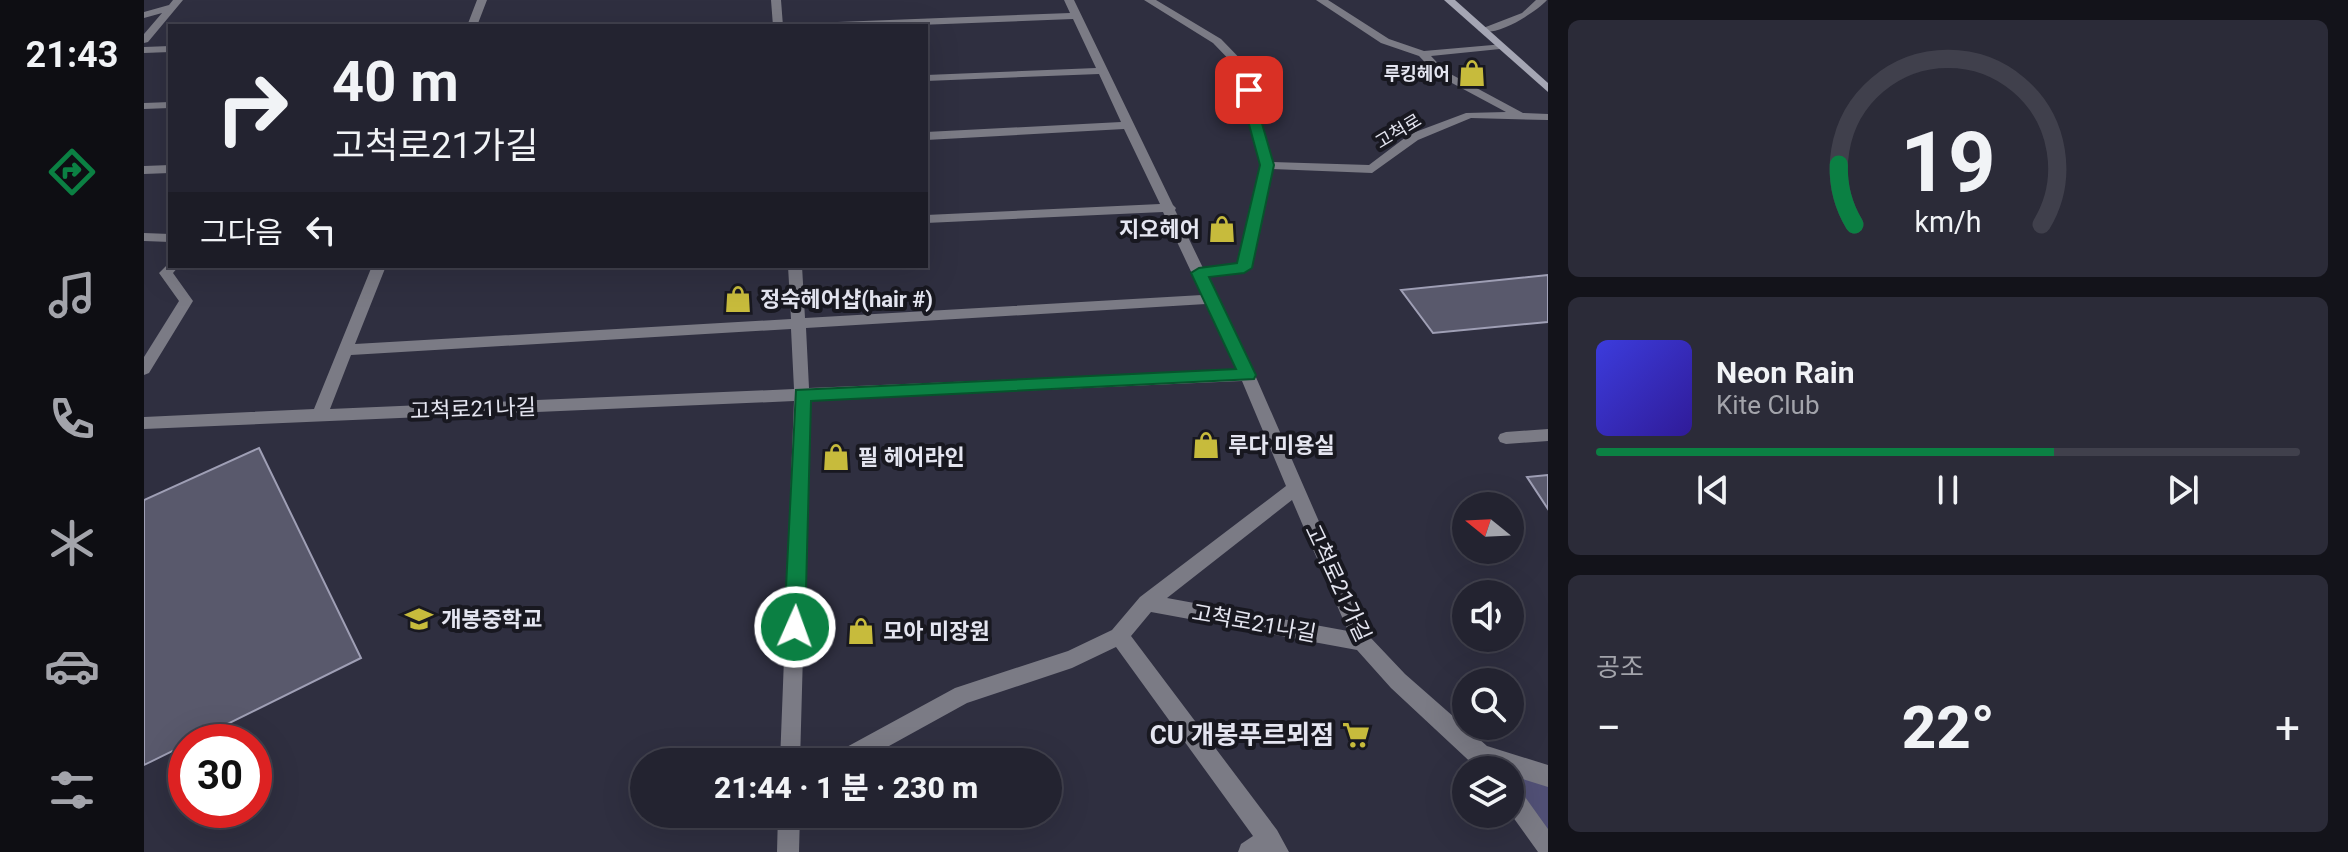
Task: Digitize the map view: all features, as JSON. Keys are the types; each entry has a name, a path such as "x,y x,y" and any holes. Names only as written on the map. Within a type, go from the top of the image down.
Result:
{"main road":[{"path":"1449,0 1548,89"}],"street":[{"path":"473,24 482,0"},
{"path":"776,0 778,24"},
{"name":"고척로21가길","path":"1069,0 1247,375 1362,642 1398,681 1479,756"},
{"path":"1149,0 1217,41 1248,73 1250,106 1267,165 1244,268 1199,273"},
{"path":"1321,0 1385,41 1423,54 1500,46"},
{"path":"1483,30 1526,15 1542,0"},
{"path":"144,15 175,4"},
{"path":"144,40 175,4"},
{"path":"865,24 1077,16"},
{"path":"144,50 168,49"},
{"path":"1423,54 1441,73 1522,117"},
{"path":"928,78 1103,71"},
{"path":"144,106 168,105"},
{"name":"고척로","path":"1267,165 1372,169 1414,137 1470,115 1548,117"},
{"path":"928,136 1128,125"},
{"path":"144,170 168,169"},
{"path":"928,219 1170,208"},
{"path":"144,237 168,238"},
{"path":"144,369 186,301 166,273 170,268"},
{"path":"320,415 378,268"},
{"path":"790,748 802,395 795,268"},
{"path":"346,350 1211,299"},
{"path":"802,395 1247,375"},
{"name":"고척로21나길","path":"144,423 802,395"},
{"path":"1506,438 1548,435"},
{"name":"고척로21나길","path":"865,748 962,695 1072,659 1119,636 1147,603 1296,488"},
{"name":"고척로21나길","path":"1147,603 1362,642"},
{"path":"1119,636 1274,845 1249,852"},
{"name":"고척로21가길","path":"1524,771 1548,776"},
{"path":"1524,814 1548,847"},
{"path":"788,852 789,828"}],"shaded area":[{"path":"1524,768 1548,776 1548,830 1524,803"}],"building":[{"path":"1548,275 1548,322 1433,333 1401,290"},
{"path":"259,448 361,658 227,724 168,724 168,753 144,765 144,500"},
{"path":"1548,475 1548,509 1527,477"}],"place":[{"name":"루킹헤어","path":"1472,73"},
{"name":"지오헤어","path":"1222,229"},
{"name":"정숙헤어샵(hair #)","path":"738,299"},
{"name":"루다 미용실","path":"1206,445"},
{"name":"필 헤어라인","path":"836,457"},
{"name":"개봉중학교","path":"419,619"},
{"name":"모아 미장원","path":"861,631"},
{"name":"CU 개봉푸르뫼점","path":"1356,735"}],"route":[{"path":"795,627 802,395 1247,375 1199,273 1244,268 1267,165 1250,106 1249,90"}]}
